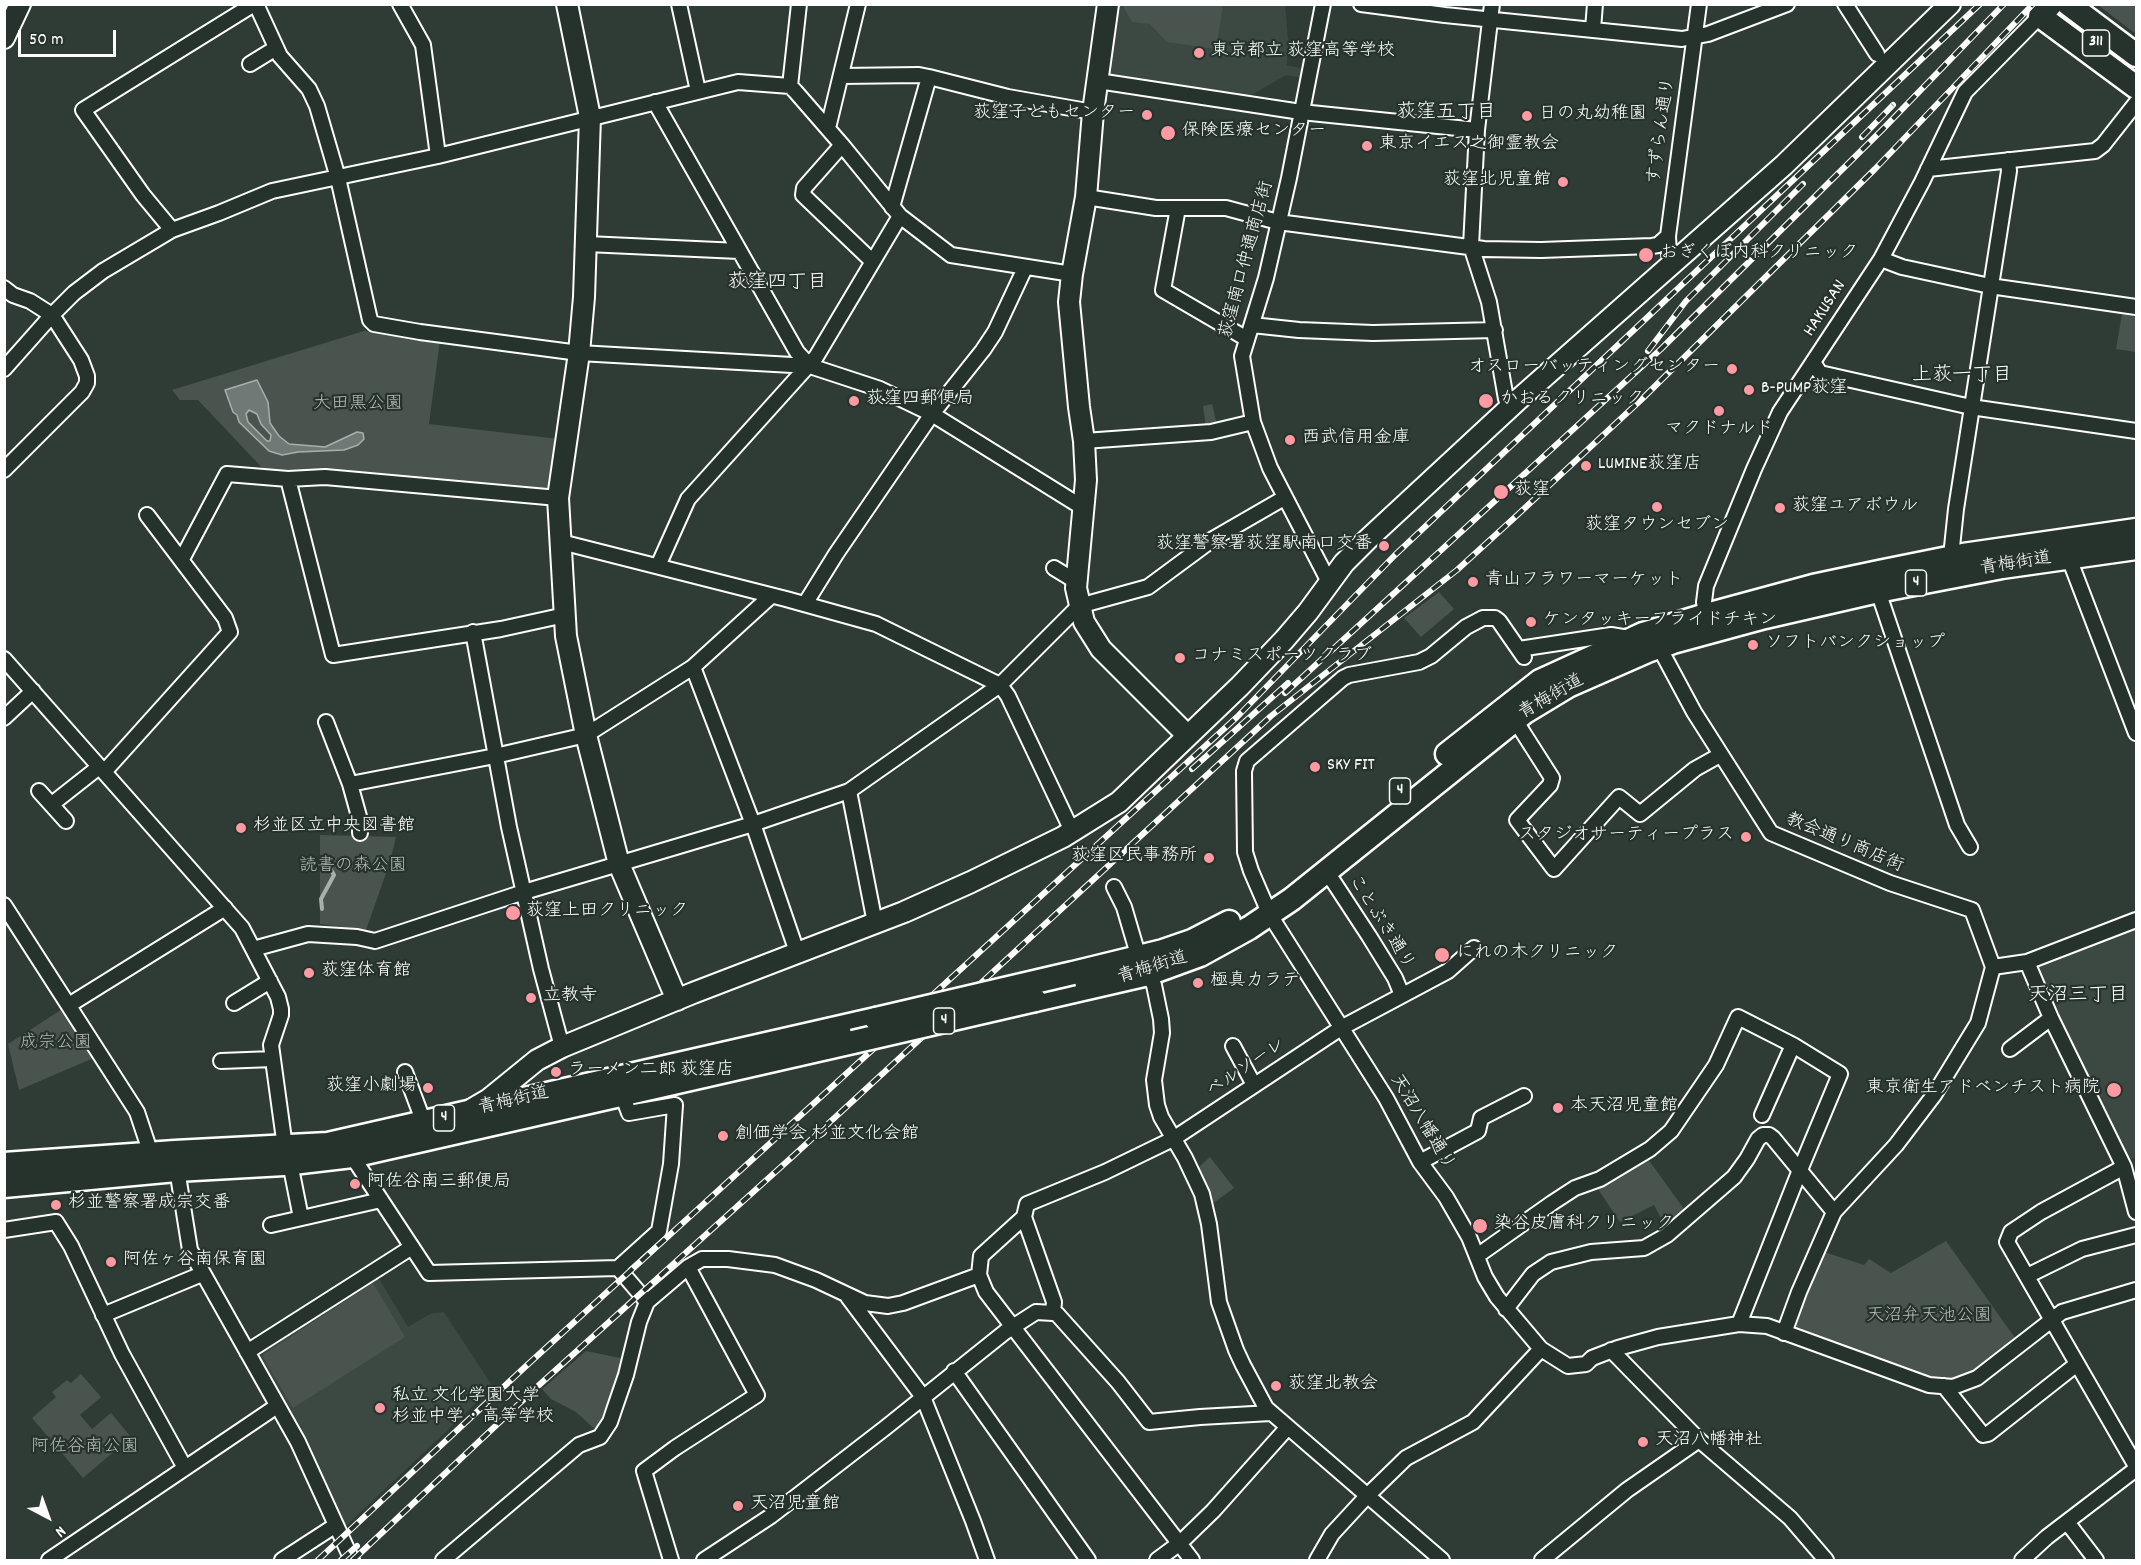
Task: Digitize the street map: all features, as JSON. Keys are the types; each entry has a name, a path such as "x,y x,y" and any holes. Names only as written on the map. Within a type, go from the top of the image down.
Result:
{"main road":[{"path":"2088,4 2136,42"},
{"path":"2054,9 2136,87"},
{"name":"311","path":"2054,9 2136,56"},
{"name":"311","path":"2054,9 2136,73"},
{"name":"青梅街道","path":"1266,909 1471,735 1540,681 1706,615 1836,581 1963,555 2136,530"},
{"name":"青梅街道","path":"4,1185 176,1161 287,1155 352,1156 466,1122 500,1105 1073,973 1143,966 1200,955 1266,909 1324,873 1515,720 1645,639 1765,617 1878,591 2002,567 2136,548"},
{"name":"青梅街道","path":"287,1155 424,1123 466,1122 564,1107 1035,1000 1143,966"},
{"name":"青梅街道","path":"4,1164 151,1154 176,1161"}],"street":[{"path":"6,28 20,4"},
{"path":"171,230 82,111 255,4 285,63 309,89 317,105 338,178 369,320 374,324 579,353 810,366 880,389 932,414 1085,508"},
{"path":"400,4 423,45 438,156"},
{"path":"567,4 590,117 587,244 579,353 558,498 566,636 586,735 619,864 677,1000"},
{"path":"679,4 698,91"},
{"path":"790,86 799,4"},
{"path":"828,128 858,4"},
{"path":"1108,4 1093,112 1086,197 1072,274 1070,313 1086,480 1077,582 1079,606 1084,622 1101,649 1188,736"},
{"name":"荻窪南口仲通商店街","path":"1323,4 1266,278 1242,356 1253,422 1270,468 1329,582"},
{"path":"1360,4 1682,39 1701,36 1787,4"},
{"path":"1492,4 1486,19 1471,246 1489,302 1506,399 1519,399"},
{"path":"1593,29 1595,4"},
{"name":"すずらん通り","path":"1674,261 1669,255 1668,236 1701,36 1699,4"},
{"path":"1845,4 1877,54"},
{"path":"466,1122 489,1099 537,1060 562,1047 875,923 971,882 1072,831 1119,802 1284,640 1329,582 1368,539 1519,399 1784,165 1950,4"},
{"name":"HAKUSAN","path":"1706,615 1704,602 1706,586 1780,412 1881,259 1965,92 2054,9"},
{"path":"250,64 276,48"},
{"path":"841,76 919,75 1008,98 1093,112"},
{"path":"658,566 688,499 810,366 872,261 896,212 929,77"},
{"path":"1098,81 1301,112 1477,130"},
{"path":"4,369 52,315 92,278 171,230 272,191 438,156 738,82 790,86 828,128 896,212 951,255 1072,274"},
{"path":"655,102 797,352 810,366"},
{"path":"1928,169 2095,152 2136,103"},
{"path":"842,145 804,188 803,195 872,261"},
{"path":"1963,555 1956,553 1952,547 1971,407 2009,171 2008,160"},
{"path":"1086,197 1156,208 1226,208 1278,222 1484,249 1541,250 1652,246 1658,245 1668,236"},
{"path":"1178,208 1163,290 1247,339"},
{"path":"587,244 739,250"},
{"path":"1881,259 1902,267 1990,286 2136,307"},
{"path":"805,604 836,554 932,414 995,332 1025,268"},
{"path":"4,288 52,315 81,360 87,376 87,383 82,392 4,470"},
{"path":"1252,324 1299,330 1373,333 1495,330"},
{"path":"1813,362 1820,373 1971,407 2136,431"},
{"path":"1084,441 1211,432 1253,422"},
{"path":"182,559 226,474 288,479 325,477 558,498"},
{"path":"288,479 333,655 501,629 565,615"},
{"path":"253,949 308,934 375,940 524,892 753,824 849,791 1000,685 1079,606 1148,587 1213,539 1284,498"},
{"path":"52,804 102,769 230,632 225,618 147,515"},
{"path":"561,542 876,624 1000,685 1008,696 1072,831"},
{"path":"2050,542 2061,546 2069,557 2136,733"},
{"path":"1054,568 1077,582"},
{"path":"1878,591 1957,825 1970,848"},
{"path":"350,784 495,756 586,735 693,667 771,596"},
{"name":"天沼八幡通り","path":"1611,1350 1592,1358 1586,1364 1568,1366 1541,1349 1506,1309 1485,1277 1469,1237 1446,1197 1420,1162 1386,1098 1266,909 1245,852 1244,771 1247,761 1343,678 1419,662 1431,656 1478,620 1495,618 1521,653 1611,635 1645,639"},
{"path":"473,632 495,756 524,892 541,969 562,1047"},
{"name":"教会通り商店街","path":"1645,639 1665,658 1720,755 1732,770 1771,833 1890,883 1972,910 1987,959"},
{"path":"4,659 242,928 278,997 281,1009 271,1045 287,1155 301,1218"},
{"path":"693,667 753,824 797,952"},
{"path":"4,718 33,692"},
{"path":"1515,720 1552,778 1550,785 1517,820 1554,869 1619,797 1640,814 1695,770 1720,755"},
{"path":"326,722 350,784 360,820 360,833"},
{"path":"39,791 66,821"},
{"path":"849,791 875,923"},
{"name":"ことぶき通り","path":"1324,873 1333,881 1370,936 1395,978 1402,995"},
{"path":"1114,887 1124,907 1143,966 1154,985 1162,1033 1154,1089 1161,1117 1185,1158 1202,1194 1209,1224 1219,1302 1236,1350 1266,1408 1442,1560"},
{"path":"4,905 137,1112 151,1154"},
{"path":"69,1005 225,908"},
{"path":"1784,1333 1798,1292 1834,1212 1896,1145 1934,1095 1978,1023 1987,959 2027,962 2136,920"},
{"name":"ベルソーレ","path":"1024,1217 1027,1204 1105,1173 1173,1139 1341,1028 1448,971 1474,948"},
{"path":"2027,962 2051,1018 2124,1167 2136,1212"},
{"path":"234,1003 270,981"},
{"path":"1477,1256 1575,1188 1600,1179 1650,1149 1671,1131 1716,1065 1738,1017 1840,1074 1739,1324"},
{"path":"2010,1049 2051,1018"},
{"path":"1233,1046 1254,1085"},
{"path":"1762,1115 1793,1046"},
{"path":"221,1061 273,1059"},
{"path":"527,1069 520,1086 520,1095 535,1097 535,1105 564,1107"},
{"path":"500,1105 527,1069"},
{"path":"405,1072 424,1123"},
{"path":"352,1156 429,1273 618,1268 659,1231 671,1164 675,1105 629,1113 622,1094"},
{"path":"1420,1162 1478,1131 1481,1118 1524,1096"},
{"path":"1506,1309 1533,1274 1551,1262 1591,1252 1644,1248 1667,1236 1734,1177 1758,1139 1763,1135 1773,1138 1834,1212"},
{"path":"176,1161 190,1250 298,1442 352,1560"},
{"path":"2022,1560 2047,1537 2136,1467 2007,1242 2011,1232 2041,1212 2124,1167"},
{"path":"270,1225 381,1200"},
{"path":"1053,1313 1054,1302 1024,1217 981,1256 979,1275 986,1292 1192,1560"},
{"path":"4,1230 56,1222 185,1468"},
{"path":"2027,1276 2082,1249 2136,1235"},
{"path":"247,1352 412,1247"},
{"path":"443,1560 579,1445 600,1437 610,1422 647,1302 688,1267 702,1259 728,1259 775,1265 816,1280 865,1303 888,1306 903,1303 979,1275"},
{"path":"671,1560 644,1471 757,1395 688,1267"},
{"path":"618,1268 647,1302"},
{"path":"103,1315 202,1274"},
{"path":"1826,1560 1790,1518 1698,1440 1611,1350 1658,1337 1739,1324 1767,1326 1929,1385 1953,1388 1977,1378 2062,1312 2136,1290"},
{"path":"847,1295 923,1397 987,1560"},
{"path":"705,1560 771,1516 885,1428 954,1371 1036,1312 1057,1314 1111,1374 1149,1422 1272,1413"},
{"path":"1317,1560 1332,1534 1406,1458 1473,1422 1541,1349"},
{"path":"1944,1386 1983,1435 1988,1434 2077,1364"},
{"path":"954,1371 1088,1560"},
{"path":"49,1560 277,1406"},
{"path":"1157,1560 1180,1543 1220,1503 1288,1427"},
{"path":"1542,1560 1627,1490 1698,1440"},
{"path":"2067,1522 2096,1560"},
{"path":"282,1560 336,1525"}],"shaded area":[{"name":"東京都立 荻窪高等学校","path":"1285,4 1288,40 1287,65 1304,69 1302,78 1286,75 1248,97 1113,77 1107,69 1119,5"},
{"path":"257,380 268,402 270,423 279,436 289,444 325,447 357,432 363,433 364,439 358,445 344,450 282,455 269,451 239,422 225,390","holes":["249,410 257,414 261,424 271,435 270,441 267,441 248,422 246,414"]},
{"name":"東京衛生アドベンチスト病院","path":"2136,924 2136,1158 2125,1159 2057,1022 2034,964"},
{"name":"染谷皮膚科クリニック","path":"1485,1219 1490,1229 1476,1235 1471,1224"},
{"name":"私立 文化学園大学 杉並中学・高等学校","path":"378,1277 408,1327 430,1314 444,1312 493,1387 345,1527 301,1429 260,1357 262,1353"}],"green space":[{"path":"1124,5 1223,5 1216,49 1167,42 1150,24 1132,22"},
{"path":"2098,5 2136,5 2136,34"},
{"path":"2122,314 2136,317 2136,352 2116,349"},
{"name":"大田黒公園","path":"364,331 440,340 429,424 559,439 551,486 547,491 289,472 268,474 198,400 180,400 172,390"},
{"path":"1212,404 1217,425 1206,428 1203,406"},
{"path":"1439,592 1454,609 1421,637 1404,618"},
{"name":"読書の森公園","path":"320,835 396,837 390,862 366,930 320,924"},
{"name":"成宗公園","path":"64,1008 96,1057 19,1090 8,1044"},
{"path":"1210,1157 1234,1188 1212,1204 1198,1168"},
{"path":"1648,1159 1684,1209 1665,1226 1654,1205 1620,1222 1596,1186"},
{"name":"天沼弁天池公園","path":"1946,1241 2018,1342 1994,1361 1966,1377 1945,1383 1926,1382 1883,1361 1792,1330 1798,1307 1821,1251 1864,1265 1869,1259 1891,1273"},
{"path":"373,1283 405,1337 293,1408 263,1357 264,1354"},
{"path":"586,1351 625,1359 607,1419 599,1433 576,1412 551,1399 542,1389"},
{"name":"阿佐谷南公園","path":"81,1374 101,1397 80,1415 92,1429 111,1413 131,1437 83,1478 32,1418 56,1397 52,1392 67,1380 71,1383"}],"waterway":[{"path":"322,909 321,899 334,875 325,859"}],"railway":[{"path":"318,1560 525,1367 1237,717 1395,555 1980,4"},
{"path":"1285,693 1661,349 1883,129 2004,4"},
{"path":"353,1560 538,1386 792,1157 1271,716 1457,570 1513,519 1642,399 1875,169 2033,4"},
{"path":"1862,137 1893,105"},
{"path":"1648,351 1686,301 1803,184"},
{"path":"1192,769 1288,683"},
{"path":"341,1560 357,1546"}],"place":[{"name":"東京都立 荻窪高等学校","path":"1199,53"},
{"name":"荻窪子どもセンター","path":"1147,115"},
{"name":"日の丸幼稚園","path":"1527,116"},
{"name":"保険医療センター","path":"1168,133"},
{"name":"東京イエス之御霊教会","path":"1367,146"},
{"name":"荻窪北児童館","path":"1563,182"},
{"name":"おぎくぼ内科クリニック","path":"1646,255"},
{"name":"オスローバッティングセンター","path":"1732,369"},
{"name":"B-PUMP荻窪","path":"1749,390"},
{"name":"荻窪四郵便局","path":"854,401"},
{"name":"かおるクリニック","path":"1486,401"},
{"name":"マクドナルド","path":"1719,411"},
{"name":"西武信用金庫","path":"1290,440"},
{"name":"LUMINE荻窪店","path":"1586,466"},
{"name":"荻窪","path":"1501,492"},
{"name":"荻窪タウンセブン","path":"1657,507"},
{"name":"荻窪ユアボウル","path":"1780,508"},
{"name":"荻窪警察署荻窪駅南口交番","path":"1384,546"},
{"name":"青山フラワーマーケット","path":"1473,582"},
{"name":"ケンタッキーフライドチキン","path":"1531,622"},
{"name":"ソフトバンクショップ","path":"1753,645"},
{"name":"コナミスポーツクラブ","path":"1180,658"},
{"name":"SKY FIT","path":"1315,767"},
{"name":"杉並区立中央図書館","path":"241,828"},
{"name":"スタジオサーティープラス","path":"1746,837"},
{"name":"荻窪区民事務所","path":"1209,858"},
{"name":"荻窪上田クリニック","path":"513,913"},
{"name":"にれの木クリニック","path":"1442,955"},
{"name":"荻窪体育館","path":"309,973"},
{"name":"極真カラテ","path":"1198,983"},
{"name":"立教寺","path":"531,998"},
{"name":"ラーメン二郎 荻窪店","path":"556,1072"},
{"name":"荻窪小劇場","path":"428,1088"},
{"name":"東京衛生アドベンチスト病院","path":"2114,1090"},
{"name":"本天沼児童館","path":"1558,1108"},
{"name":"創価学会 杉並文化会館","path":"723,1136"},
{"name":"阿佐谷南三郵便局","path":"355,1184"},
{"name":"杉並警察署成宗交番","path":"56,1205"},
{"name":"染谷皮膚科クリニック","path":"1480,1226"},
{"name":"阿佐ヶ谷南保育園","path":"111,1262"},
{"name":"荻窪北教会","path":"1276,1386"},
{"name":"私立 文化学園大学 杉並中学・高等学校","path":"380,1408"},
{"name":"天沼八幡神社","path":"1643,1442"},
{"name":"天沼児童館","path":"738,1506"}],"district":[{"name":"荻窪五丁目","path":"1446,114"},
{"name":"荻窪四丁目","path":"777,284"},
{"name":"上荻一丁目","path":"1962,377"},
{"name":"天沼三丁目","path":"2078,997"}]}
